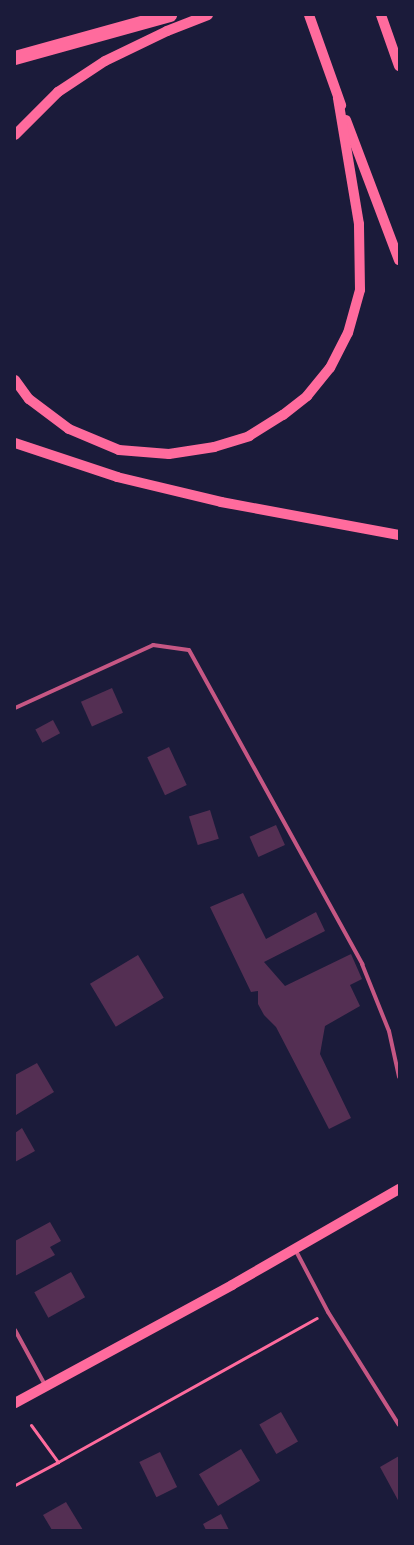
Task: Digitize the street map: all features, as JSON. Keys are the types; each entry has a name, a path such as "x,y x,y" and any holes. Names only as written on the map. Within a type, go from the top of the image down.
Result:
{"highway":[{"path":"15,58 170,15"}],"main road":[{"path":"15,135 58,92 105,61 167,31 208,15"},
{"path":"309,15 399,260"},
{"path":"382,15 398,63"},
{"path":"15,380 29,399 69,429 119,450 169,454 214,447 249,436 283,415 307,396 330,368 348,333 360,290 358,224 338,98"},
{"path":"15,443 136,482 221,502 399,535"},
{"path":"15,1404 295,1249 399,1189"}],"lane":[{"path":"15,708 154,644 189,650 362,964 389,1031 399,1077"},
{"path":"395,1058 396,1052"},
{"path":"295,1249 328,1312 399,1425"},
{"path":"15,1330 46,1387"}],"path":[{"path":"15,1485 328,1312"},
{"path":"31,1425 58,1462"}],"building":[{"path":"112,688 123,713 92,726 81,702"},
{"path":"53,720 60,733 42,743 35,729"},
{"path":"169,747 187,785 165,795 147,757"},
{"path":"210,810 219,839 198,845 189,816"},
{"path":"276,825 285,845 258,857 250,837"},
{"path":"243,893 266,939 316,912 325,931 264,962 285,986 351,954 362,979 350,985 360,1006 325,1026 320,1054 351,1118 329,1129 276,1027 264,1015 258,1004 258,991 251,992 210,907"},
{"path":"138,955 164,998 116,1027 90,984"},
{"path":"37,1063 54,1092 16,1115 15,1075"},
{"path":"22,1128 35,1151 15,1162 15,1133"},
{"path":"50,1222 61,1241 50,1247 55,1255 15,1276 15,1241"},
{"path":"71,1272 85,1297 48,1318 34,1292"},
{"path":"281,1412 298,1441 276,1454 259,1424"},
{"path":"241,1449 260,1481 218,1506 199,1474"},
{"path":"160,1452 177,1487 156,1497 139,1462"},
{"path":"399,1456 399,1502 380,1467"},
{"path":"66,1502 83,1530 52,1530 43,1515"},
{"path":"221,1514 229,1530 206,1530 203,1524"}]}
